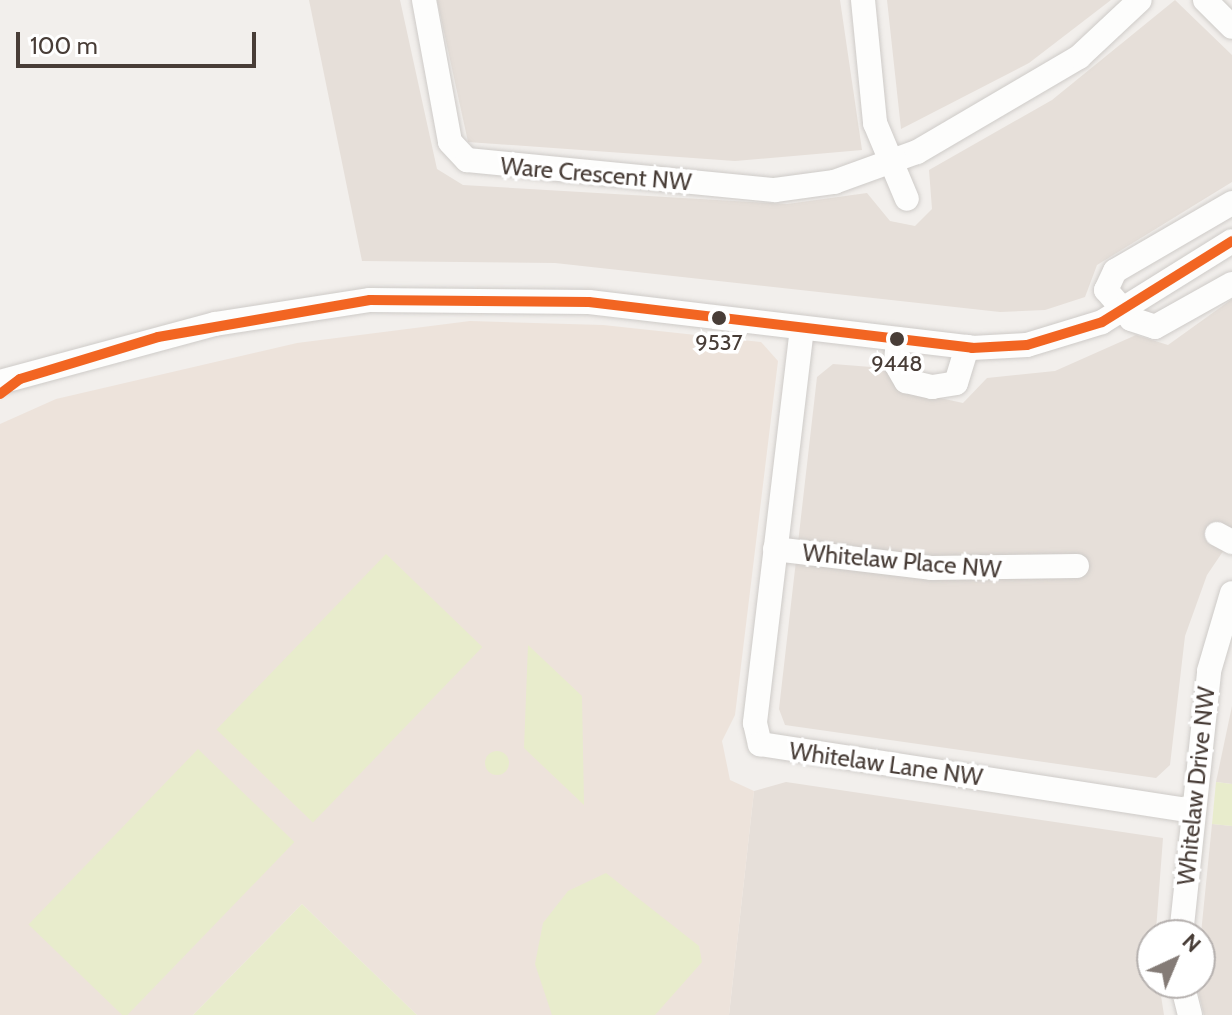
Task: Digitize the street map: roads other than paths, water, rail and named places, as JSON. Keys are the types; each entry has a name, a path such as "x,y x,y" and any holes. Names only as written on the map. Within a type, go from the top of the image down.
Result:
{"street":[{"name":"Ware Crescent NW","path":"424,0 450,142 480,164 775,190 834,182 890,164 1057,72 1140,0"},
{"path":"863,0 875,123 907,199"},
{"path":"1205,0 1232,27"},
{"path":"1232,203 1115,271 1106,290 1122,312 1155,327 1232,284"},
{"path":"7,385 158,337 370,300 589,302 967,347 1064,337 1122,312 1232,241"},
{"name":"Whitelaw Lane NW","path":"802,328 755,723 760,744 1192,811"},
{"path":"898,339 896,364 906,381 932,387 956,383 967,347"},
{"name":"Whitelaw Place NW","path":"775,549 931,568 1077,566"},
{"name":"Whitelaw Drive NW","path":"1182,919 1209,671 1232,593"}],"place":[{"name":"9537","path":"719,318"},
{"name":"9448","path":"897,339"}]}
